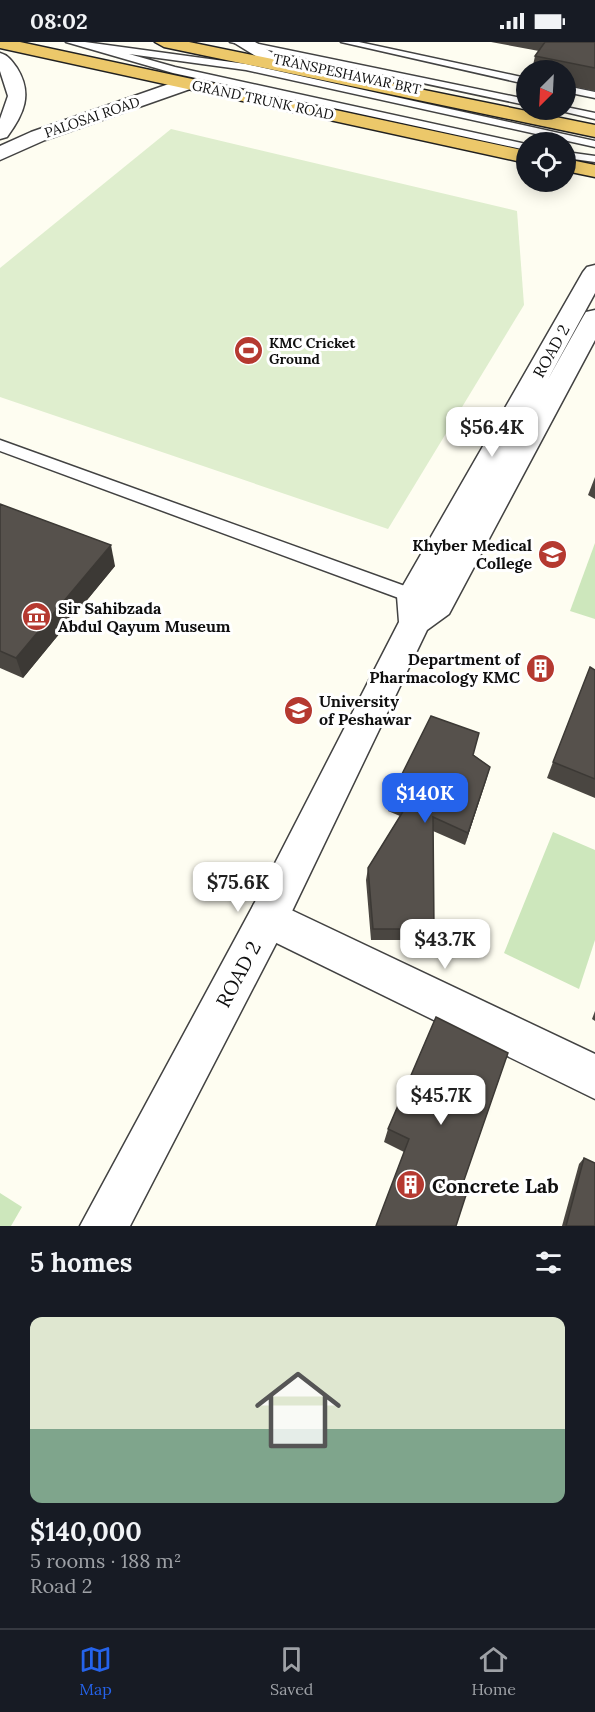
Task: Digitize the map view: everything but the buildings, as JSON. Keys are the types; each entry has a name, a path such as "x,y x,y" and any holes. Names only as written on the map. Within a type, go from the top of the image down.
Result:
{"highway":[{"path":"164,42 595,131"},
{"name":"GRAND TRUNK ROAD","path":"0,43 516,155"},
{"path":"576,167 595,171"}],"street":[{"path":"240,42 284,66"},
{"path":"0,58 15,81 18,103 15,113 0,133"},
{"name":"PALOSAI ROAD","path":"0,154 38,136 186,84"},
{"name":"ROAD 2","path":"104,1226 268,918 422,608 595,272"},
{"name":"ROAD 2","path":"422,608 595,317"},
{"path":"268,918 595,1077"}],"lane":[{"name":"TRANSPESHAWAR BRT","path":"71,42 246,67 595,144"},
{"path":"240,42 516,100"},
{"path":"346,42 516,79"},
{"name":"TRANSPESHAWAR BRT","path":"91,46 173,70 516,145"},
{"path":"576,91 595,95"},
{"path":"576,113 595,116"},
{"path":"576,156 595,159"},
{"path":"0,445 422,608"}],"green space":[{"name":"KMC Cricket Ground","path":"171,129 517,211 524,305 388,529 0,397 0,268"},
{"path":"595,543 595,619 570,611"},
{"path":"553,832 595,850 595,940 579,989 504,953"},
{"path":"0,1193 22,1207 11,1226 0,1226"}],"place":[{"name":"KMC Cricket Ground","path":"248,351"},
{"name":"Khyber Medical College","path":"553,554"},
{"name":"Sir Sahibzada Abdul Qayum Museum","path":"37,617"},
{"name":"Department of Pharmacology KMC","path":"541,668"},
{"name":"University of Peshawar","path":"298,710"},
{"name":"Concrete Lab","path":"411,1185"}]}
